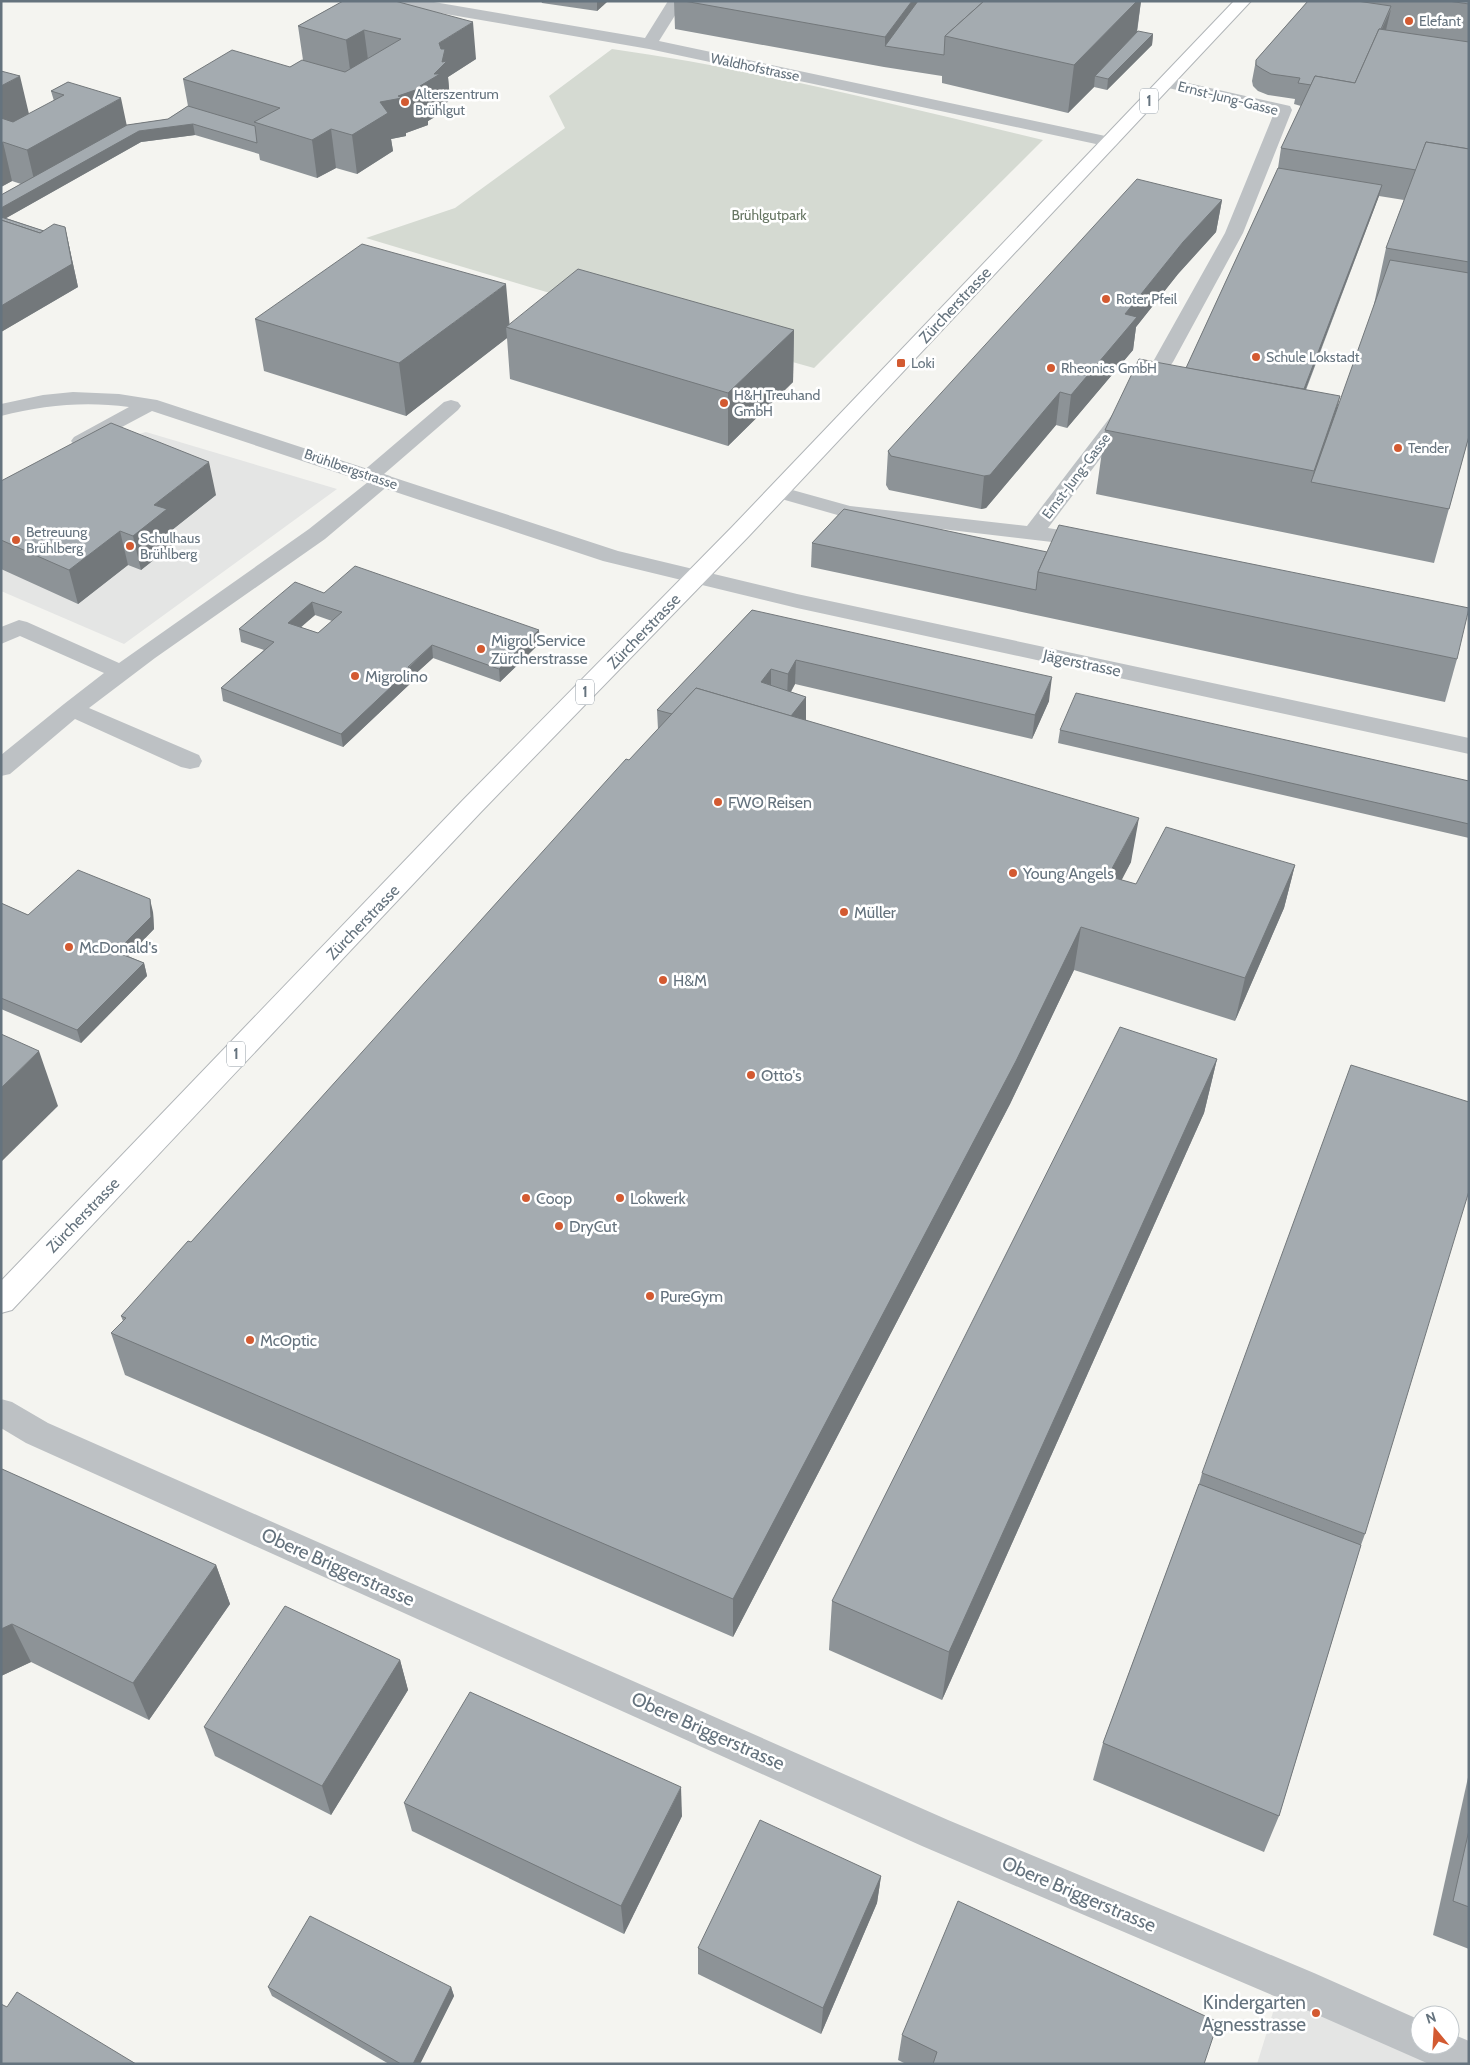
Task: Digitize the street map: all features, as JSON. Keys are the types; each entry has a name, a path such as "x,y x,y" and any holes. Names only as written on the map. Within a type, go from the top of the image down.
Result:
{"main road":[{"name":"Zürcherstrasse","path":"1,1301 471,807 697,577 1243,1"}],"street":[{"name":"Waldhofstrasse","path":"399,1 649,44 1110,142"},
{"path":"649,44 676,1"},
{"name":"Ernst-Jung-Gasse","path":"1070,538 1033,533 1163,362 1234,234 1284,110 1166,83"},
{"name":"Brühlbergstrasse","path":"1,410 44,400 81,396 150,404 611,556 697,577"},
{"path":"62,451 150,404"},
{"path":"1,768 72,709 317,534 451,406"},
{"path":"778,492 848,512 1033,533"},
{"name":"Jägerstrasse","path":"697,577 797,601 1469,746"},
{"path":"1,637 19,627 122,672"},
{"path":"72,709 190,761"},
{"name":"Obere Briggerstrasse","path":"1,1412 37,1433 926,1828 1410,2036"},
{"path":"1454,2055 1469,2062"}],"shaded area":[{"name":"Schulhaus Brühlberg","path":"146,432 337,489 124,644 1,591 1,501 111,442"},
{"name":"Kindergarten Agnesstrasse","path":"1283,1980 1410,2040 1410,2055 1446,2055 1469,2064 1257,2064"}],"green space":[{"name":"Brühlgutpark","path":"612,49 666,57 774,78 1043,140 814,368 600,308 366,238 455,208 565,128 549,96"}],"building":[{"path":"343,1 395,1 473,22 439,43 441,49 445,49 442,62 447,61 434,74 440,74 420,86 424,87 398,96 402,98 380,102 388,113 352,135 331,129 312,140 254,122 280,108 183,79 232,50 290,67 302,60 345,72 401,39 364,30 346,40 298,26"},
{"path":"684,1 912,1 885,37"},
{"path":"918,1 984,1 945,36 944,55 885,46"},
{"path":"984,1 1137,1 1074,65 945,36"},
{"path":"1308,1 1357,1 1391,6 1355,83 1315,76 1311,85 1298,83 1300,78 1271,74 1256,65 1256,60"},
{"path":"1448,1 1469,1 1469,4"},
{"path":"1379,29 1469,42 1469,149 1426,142 1416,170 1281,148 1315,76 1355,83"},
{"path":"1138,31 1153,34 1108,79 1095,76"},
{"path":"1,71 20,76 1,86"},
{"path":"68,82 121,98 27,150 1,143 1,118 13,122 64,95 51,91"},
{"path":"188,106 255,126 257,143 193,124 139,131 1,208 1,195 127,125 168,119"},
{"path":"1426,142 1469,149 1469,262 1386,248"},
{"path":"1278,168 1382,185 1304,389 1186,368"},
{"path":"1137,179 1222,200 1183,242 1125,314 1137,317 1071,395 1060,392 990,475 984,476 891,456 888,451"},
{"path":"1,217 44,231 40,233 1,220"},
{"path":"1,220 40,233 54,224 65,227 72,264 1,306"},
{"path":"362,244 506,284 399,363 255,319"},
{"name":"Tender","path":"1390,260 1469,273 1469,436 1449,509 1311,482"},
{"path":"578,269 794,330 728,393 506,327"},
{"path":"1139,359 1340,396 1314,471 1105,430"},
{"path":"111,423 209,462 154,505 167,509 133,536 120,531 69,570 1,540 1,481"},
{"path":"844,509 1047,552 1038,572 1036,590 812,543"},
{"path":"1059,525 1469,608 1457,659 1038,572"},
{"path":"355,566 539,630 499,669 432,645 408,667 411,668 341,734 221,688 274,642 239,629 295,582 324,593","holes":["312,602 342,612 318,633 288,623"]},
{"path":"752,610 1052,677 1035,715 796,660 788,674 771,669 761,682 806,697 791,716 696,688 672,714 657,710"},
{"name":"Lokwerk","path":"696,688 1139,818 1108,876 1136,884 1166,827 1295,865 1245,978 1081,927 1016,1061 733,1599 111,1333 126,1318 121,1316 188,1241 191,1242 626,759 629,760"},
{"path":"1076,693 1469,781 1469,824 1060,730"},
{"name":"McDonald's","path":"78,870 150,899 151,917 116,952 144,963 77,1030 1,998 1,903 28,915"},
{"path":"1120,1027 1217,1059 949,1652 832,1601"},
{"path":"1,1034 39,1051 1,1088"},
{"path":"1351,1065 1469,1102 1469,1191 1365,1534 1202,1473"},
{"path":"1,1469 216,1565 133,1683 12,1624 1,1629"},
{"path":"1199,1484 1361,1545 1279,1816 1103,1743"},
{"path":"285,1606 400,1660 322,1786 204,1727"},
{"path":"470,1692 681,1787 621,1906 404,1803"},
{"path":"760,1820 881,1876 823,2008 698,1948"},
{"path":"1469,1830 1469,1907 1453,1901"},
{"path":"958,1901 1218,2022 1204,2064 933,2064 937,2052 902,2035"},
{"path":"310,1916 451,1987 413,2064 401,2064 268,1987"},
{"path":"17,1992 136,2064 1,2064 1,2004 7,2007"}],"place":[{"name":"Elefant","path":"1409,21"},
{"name":"Alterszentrum Brühlgut","path":"405,102"},
{"name":"Roter Pfeil","path":"1106,299"},
{"name":"Schule Lokstadt","path":"1256,357"},
{"name":"Loki","path":"901,363"},
{"name":"Rheonics GmbH","path":"1051,368"},
{"name":"H&H Treuhand GmbH","path":"724,403"},
{"name":"Tender","path":"1398,448"},
{"name":"Betreuung Brühlberg","path":"16,540"},
{"name":"Schulhaus Brühlberg","path":"130,546"},
{"name":"Migrol Service Zürcherstrasse","path":"481,649"},
{"name":"Migrolino","path":"355,676"},
{"name":"FWO Reisen","path":"718,802"},
{"name":"Young Angels","path":"1013,873"},
{"name":"Müller","path":"844,912"},
{"name":"McDonald's","path":"69,947"},
{"name":"H&M","path":"663,980"},
{"name":"Otto's","path":"751,1075"},
{"name":"Coop","path":"526,1198"},
{"name":"Lokwerk","path":"620,1198"},
{"name":"DryCut","path":"559,1226"},
{"name":"PureGym","path":"650,1296"},
{"name":"McOptic","path":"250,1340"},
{"name":"Kindergarten Agnesstrasse","path":"1316,2013"}]}
